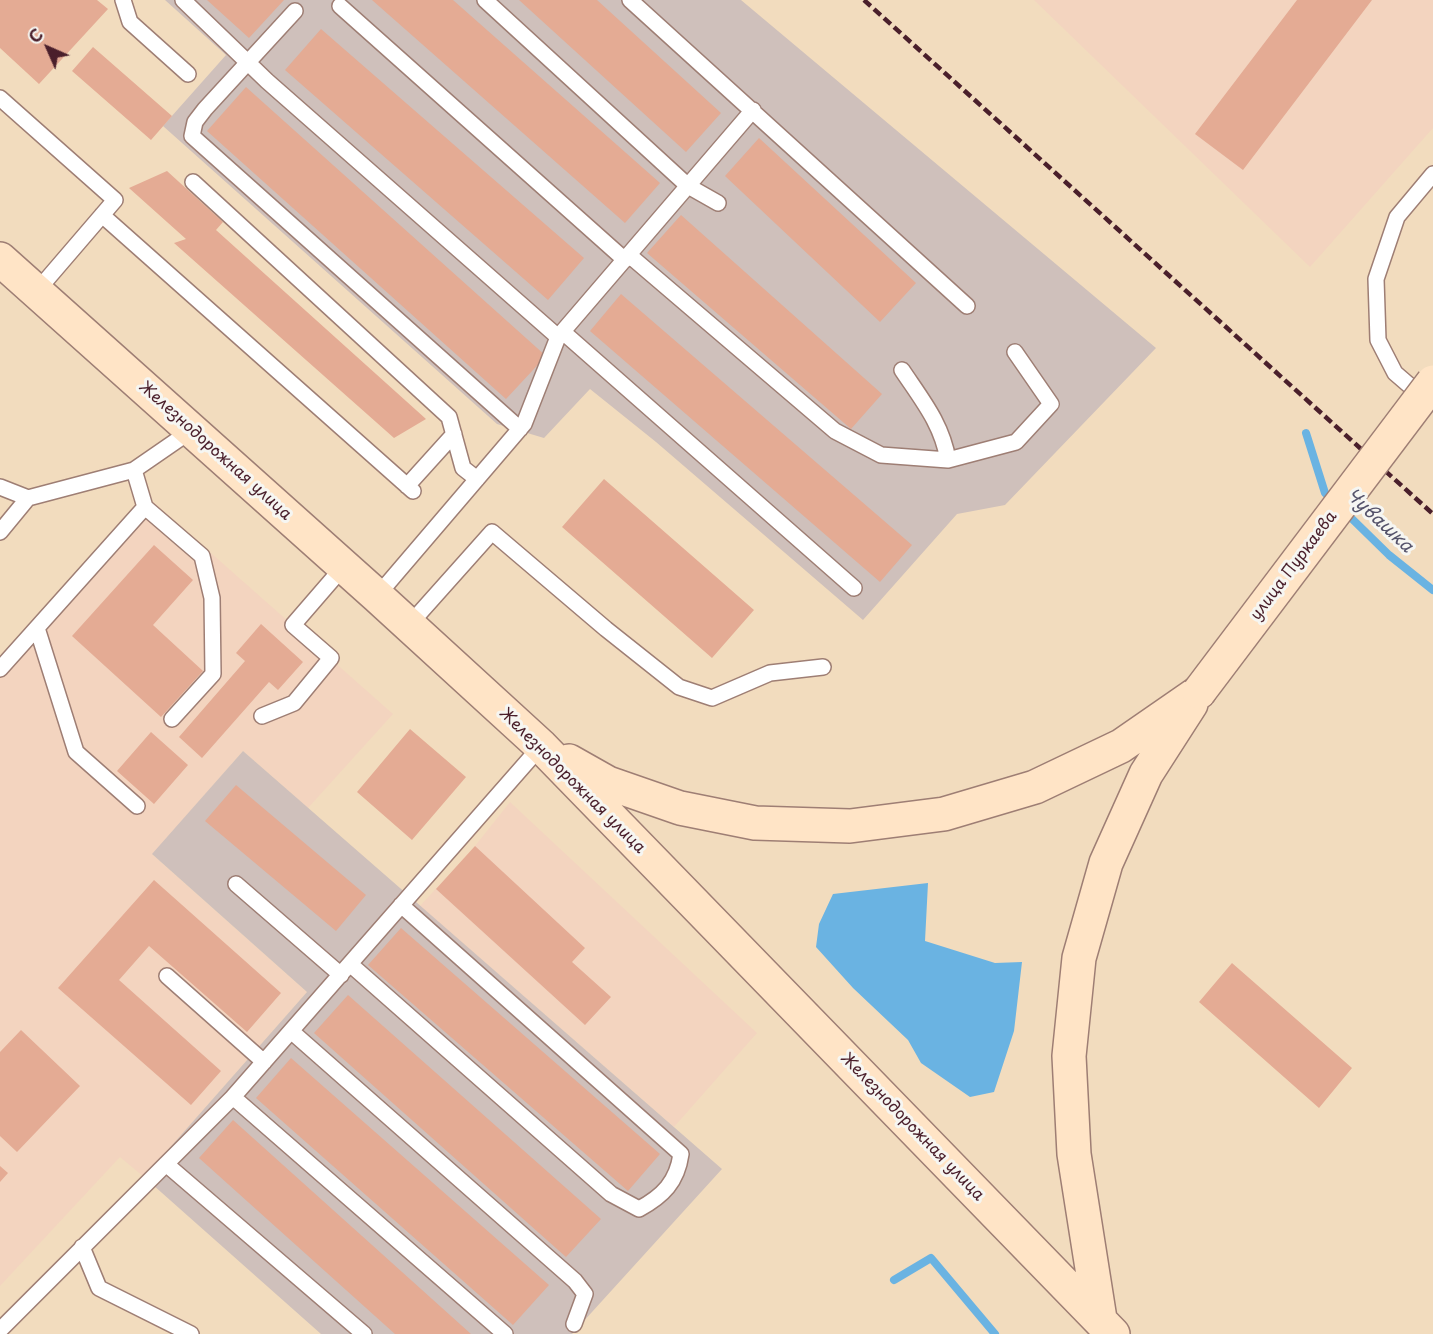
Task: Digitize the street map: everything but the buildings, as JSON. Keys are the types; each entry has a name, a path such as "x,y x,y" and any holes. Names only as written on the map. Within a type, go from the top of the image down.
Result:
{"main road":[{"name":"Железнодорожная улица","path":"0,259 344,566 541,746 1106,1326"},
{"name":"улица Пуркаева","path":"1199,692 1433,382"},
{"path":"541,746 608,783 680,808 755,823 850,826 944,814 1035,787 1121,746 1199,692"},
{"path":"1106,1326 1074,1154 1069,1056 1079,958 1106,863 1146,774 1199,692"}],"lane":[{"path":"123,0 130,22 188,74"},
{"path":"183,0 249,61 267,81 854,588"},
{"path":"485,0 688,186 718,202"},
{"path":"630,0 968,306"},
{"path":"340,6 627,258 835,431 881,455 948,460 1016,442 1051,404 1016,352"},
{"path":"295,11 205,109 195,122 192,136 520,429"},
{"path":"0,98 115,200 36,292"},
{"path":"377,596 524,424 561,334 753,110"},
{"path":"1433,174 1397,217 1376,279 1378,340 1395,373 1433,406"},
{"path":"194,182 449,417 463,468 477,479"},
{"path":"102,215 410,488 454,434"},
{"path":"902,370 927,406 945,439 948,460"},
{"path":"0,532 28,498 134,470 192,430"},
{"path":"134,470 145,507 202,556 212,598 213,674 172,719"},
{"path":"0,487 28,498"},
{"path":"0,669 145,507"},
{"path":"409,625 492,532 606,629 679,687 712,698 770,673 823,667"},
{"path":"262,716 294,704 331,658 293,625 344,566"},
{"path":"37,628 76,752 137,806"},
{"path":"0,1330 233,1097 541,746"},
{"path":"236,884 345,969 611,1194 639,1209 656,1200 671,1184 679,1168 681,1155 401,905"},
{"path":"167,976 264,1062"},
{"path":"291,1031 575,1281 585,1294 574,1324"},
{"path":"233,1097 505,1334"},
{"path":"166,1164 364,1334"},
{"path":"82,1247 99,1288 191,1334"}],"shaded area":[{"path":"165,0 741,0 1156,348 1005,505 957,514 863,620 656,442 590,389 544,438 497,424 163,126 226,55"},
{"path":"1034,0 1433,0 1433,128 1310,267"},
{"path":"151,500 393,714 308,808 243,751 153,855 307,992 144,1177 120,1157 0,1286 0,673"},
{"path":"243,751 722,1169 572,1334 321,1334 144,1177 307,992 152,854"},
{"path":"510,802 757,1033 674,1127 420,906 475,846"}],"water":[{"path":"928,883 925,941 995,963 1022,962 1014,1031 994,1092 970,1097 921,1063 908,1040 853,988 816,947 819,924 833,894"}],"waterway":[{"name":"Чувашка","path":"1306,433 1325,493 1333,501"},
{"name":"Чувашка","path":"1343,510 1389,555 1433,590"},
{"path":"894,1280 931,1258 995,1334"}],"railway":[{"path":"864,0 1433,514"}]}
